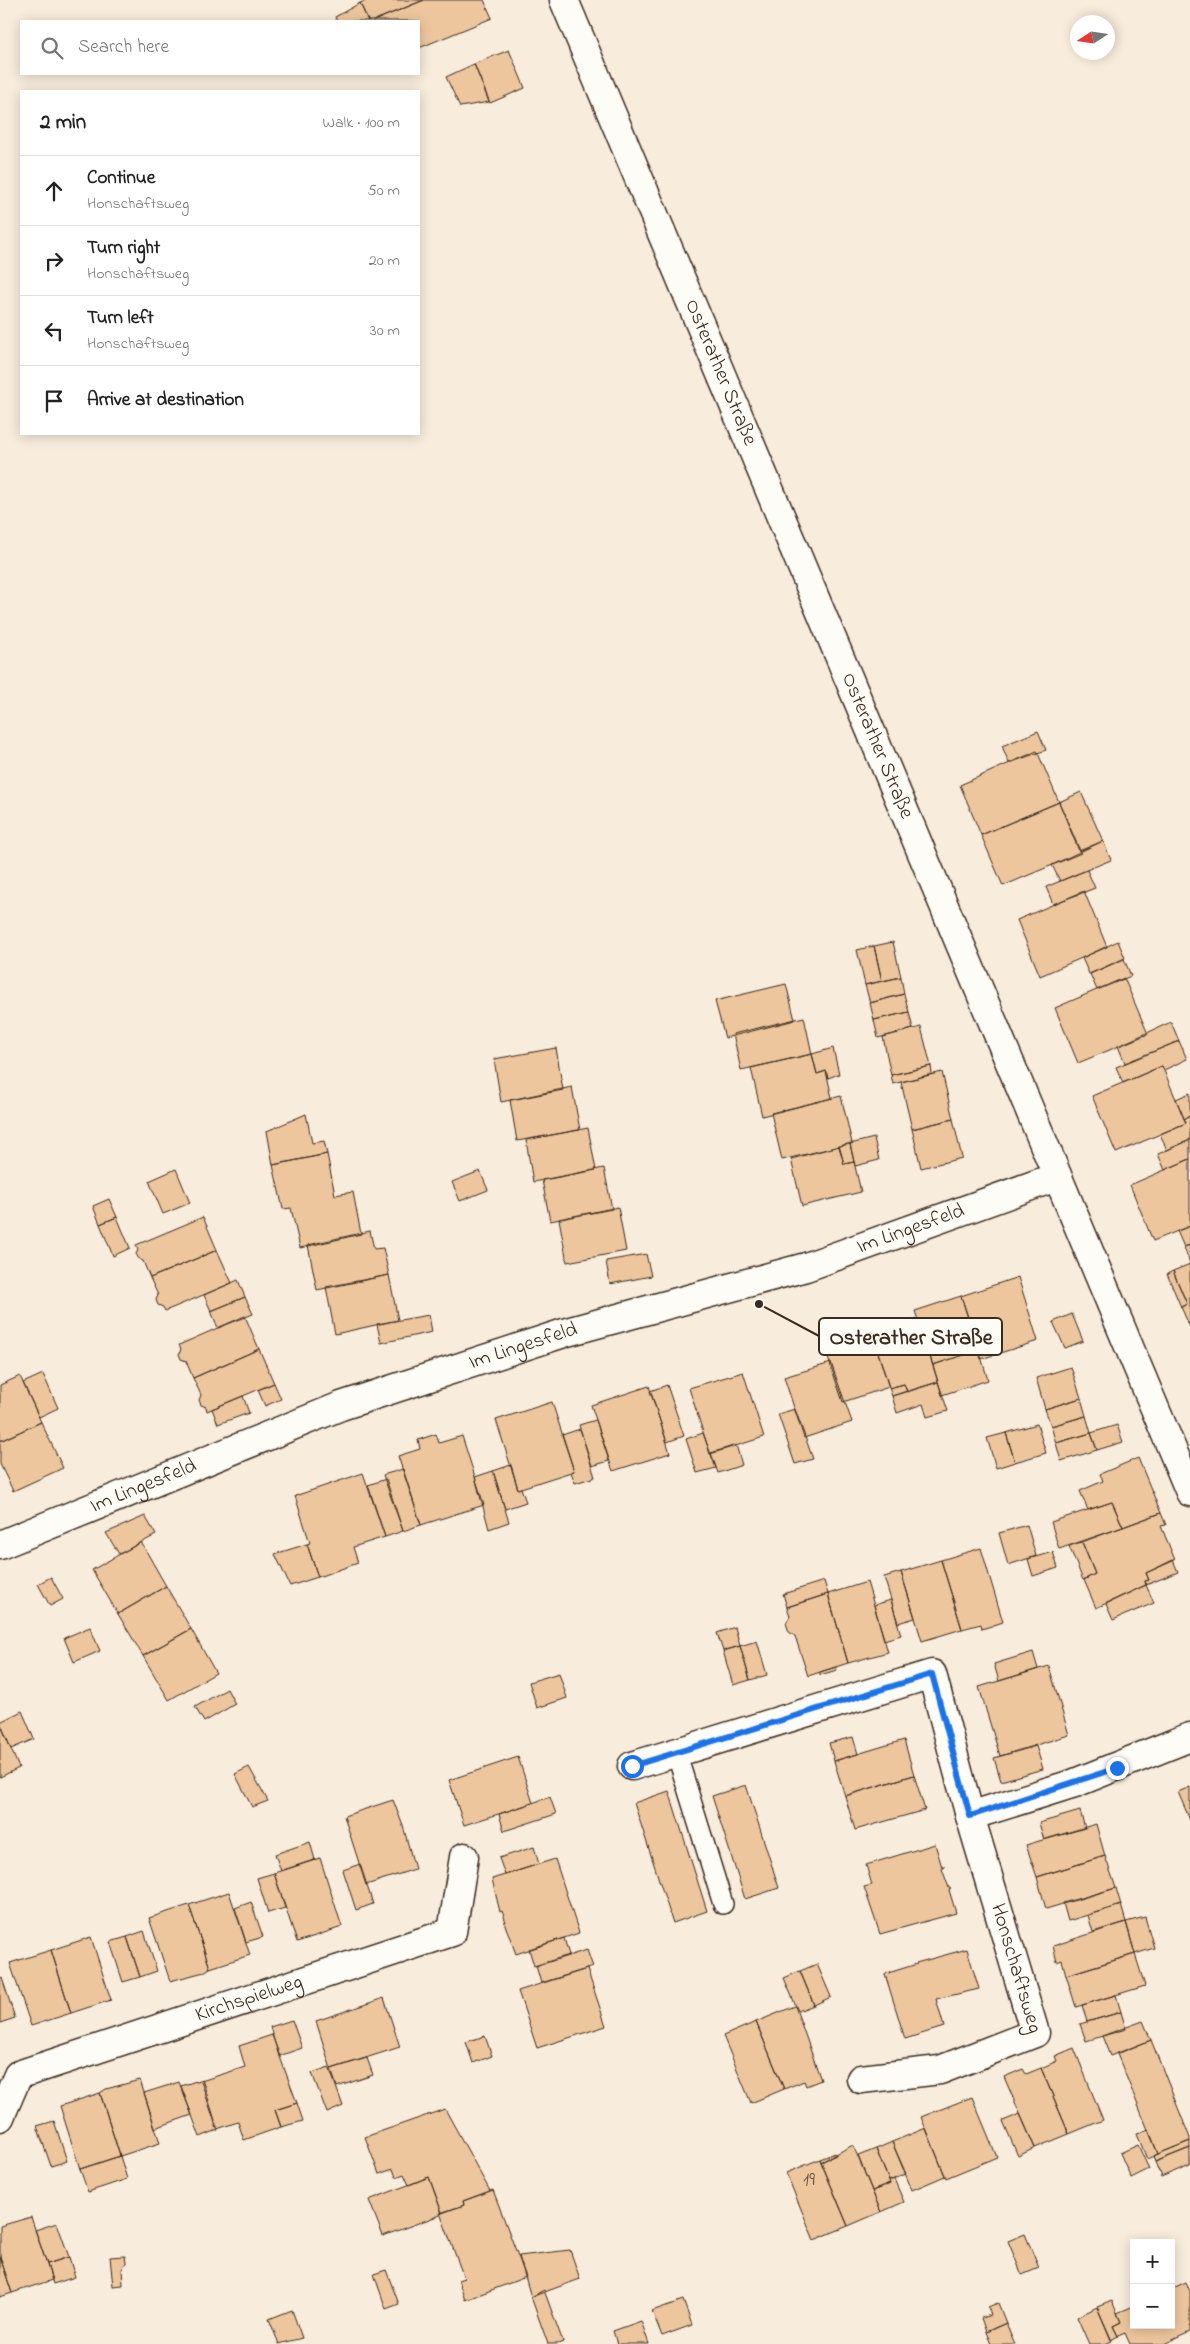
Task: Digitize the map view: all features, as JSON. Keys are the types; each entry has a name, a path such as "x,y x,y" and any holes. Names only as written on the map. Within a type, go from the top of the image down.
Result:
{"street":[{"name":"Osterather Straße","path":"564,0 599,79 1056,1177 1190,1492"},
{"name":"Im Lingesfeld","path":"0,1545 341,1406 566,1332 806,1267 1056,1177"},
{"name":"Honschaftsweg","path":"632,1766 932,1674 970,1816 1035,2033 940,2070 861,2079"},
{"path":"970,1816 1075,1783 1190,1737"},
{"name":"Kirchspielweg","path":"0,2118 18,2075 452,1932 464,1857"}],"lane":[{"path":"676,1752 723,1904"}],"building":[{"path":"368,0 424,0 375,20 368,20 360,3"},
{"path":"424,0 484,0 492,18 420,48 420,20 375,20"},
{"path":"360,3 368,20 336,20 335,17"},
{"path":"509,50 525,88 490,103 474,64"},
{"path":"474,64 489,102 460,107 446,77"},
{"path":"1038,731 1046,750 1009,763 1002,746"},
{"path":"1037,751 1059,802 981,835 960,785"},
{"path":"1081,792 1103,841 1079,851 1059,802"},
{"path":"1059,802 1081,853 1003,886 981,835"},
{"path":"1103,841 1111,860 1060,881 1052,865"},
{"path":"1087,870 1095,888 1053,904 1046,887"},
{"path":"1084,891 1107,947 1040,976 1017,920"},
{"path":"1118,941 1125,958 1089,974 1082,958"},
{"path":"893,942 901,977 882,981 874,946"},
{"path":"874,946 882,981 865,985 857,950"},
{"path":"1124,959 1131,976 1097,990 1090,974"},
{"path":"901,977 904,994 870,1003 865,985"},
{"path":"1124,978 1148,1034 1078,1063 1055,1008"},
{"path":"786,984 795,1020 725,1038 715,1001"},
{"path":"904,994 909,1012 874,1020 870,1003"},
{"path":"909,1012 913,1029 878,1038 874,1020"},
{"path":"804,1017 812,1054 741,1070 733,1034"},
{"path":"1171,1022 1179,1041 1125,1063 1118,1046"},
{"path":"921,1027 931,1066 891,1075 883,1037"},
{"path":"1179,1041 1187,1059 1164,1070 1162,1066 1123,1083 1116,1067"},
{"path":"556,1048 563,1090 501,1102 494,1059"},
{"path":"833,1048 839,1074 828,1078 826,1071 817,1074 812,1054"},
{"path":"812,1054 817,1074 826,1071 832,1098 762,1116 751,1068"},
{"path":"931,1066 932,1074 893,1084 891,1075"},
{"path":"1162,1066 1186,1123 1116,1153 1092,1096"},
{"path":"942,1072 953,1119 912,1129 901,1082"},
{"path":"572,1087 580,1130 517,1141 510,1100"},
{"path":"1190,1093 1190,1116 1184,1119 1176,1099"},
{"path":"841,1096 852,1143 782,1160 771,1113"},
{"path":"306,1114 312,1143 324,1141 327,1154 273,1165 267,1131"},
{"path":"1190,1116 1190,1140 1167,1150 1160,1134 1186,1123 1184,1119"},
{"path":"953,1119 962,1158 921,1168 912,1129"},
{"path":"588,1128 596,1170 533,1182 526,1140"},
{"path":"874,1138 879,1160 855,1166 850,1144"},
{"path":"1190,1140 1190,1159 1165,1170 1158,1154"},
{"path":"850,1144 854,1162 844,1164 839,1146"},
{"path":"839,1146 844,1164 854,1162 861,1192 802,1206 791,1159"},
{"path":"327,1154 335,1195 353,1192 361,1234 300,1248 291,1208 283,1209 273,1165"},
{"path":"1190,1159 1190,1226 1153,1241 1130,1185"},
{"path":"604,1168 612,1209 550,1221 542,1180"},
{"path":"176,1169 190,1203 163,1214 149,1181"},
{"path":"480,1171 488,1190 460,1201 452,1182"},
{"path":"109,1199 117,1217 100,1224 93,1206"},
{"path":"618,1207 626,1251 567,1262 559,1219"},
{"path":"117,1217 130,1248 113,1256 100,1224"},
{"path":"203,1217 217,1250 150,1278 143,1261 136,1254 138,1250 136,1245"},
{"path":"1190,1226 1190,1245 1184,1247 1177,1231"},
{"path":"370,1231 374,1249 383,1248 389,1275 317,1290 308,1245"},
{"path":"1190,1245 1190,1263 1184,1247"},
{"path":"217,1250 232,1283 165,1311 163,1307 158,1305 156,1300 158,1295 150,1278"},
{"path":"646,1254 651,1276 610,1284 606,1261"},
{"path":"1190,1264 1190,1327 1181,1307 1187,1304 1173,1271"},
{"path":"1173,1271 1187,1304 1181,1307 1167,1274"},
{"path":"389,1275 398,1320 335,1334 326,1287"},
{"path":"1018,1277 1038,1341 981,1359 961,1296"},
{"path":"238,1280 245,1297 211,1311 204,1295"},
{"path":"961,1296 979,1350 933,1365 915,1311"},
{"path":"245,1297 253,1314 218,1328 211,1311"},
{"path":"1072,1314 1083,1341 1065,1348 1053,1322"},
{"path":"429,1315 432,1332 381,1343 377,1324"},
{"path":"245,1316 259,1349 193,1378 186,1361 181,1359 179,1345"},
{"path":"918,1319 938,1382 907,1392 904,1384 889,1388 872,1333"},
{"path":"872,1333 889,1387 843,1402 825,1349"},
{"path":"259,1349 274,1383 207,1411 206,1407 201,1405 199,1400 201,1395 193,1378"},
{"path":"979,1350 988,1380 942,1395 933,1365"},
{"path":"831,1363 852,1422 804,1438 784,1377"},
{"path":"1071,1367 1081,1398 1045,1409 1036,1378"},
{"path":"743,1372 764,1437 710,1454 689,1388"},
{"path":"43,1374 58,1408 39,1417 23,1383"},
{"path":"20,1376 41,1422 0,1441 0,1385"},
{"path":"938,1382 948,1411 927,1417 923,1404 897,1413 892,1396"},
{"path":"274,1383 281,1399 265,1406 258,1390"},
{"path":"904,1384 907,1391 892,1396 889,1388"},
{"path":"667,1385 684,1436 667,1442 650,1391"},
{"path":"649,1386 670,1453 613,1471 591,1405"},
{"path":"243,1396 249,1413 218,1424 212,1409"},
{"path":"1081,1398 1086,1416 1051,1426 1045,1409"},
{"path":"552,1402 574,1471 518,1489 496,1420"},
{"path":"795,1409 813,1459 795,1464 778,1414"},
{"path":"1086,1416 1091,1433 1056,1443 1051,1426"},
{"path":"596,1420 609,1461 592,1466 579,1425"},
{"path":"41,1422 63,1468 13,1491 0,1464 0,1441"},
{"path":"1037,1424 1046,1453 1015,1462 1006,1433"},
{"path":"1117,1425 1123,1442 1097,1450 1091,1433"},
{"path":"580,1429 595,1477 575,1483 571,1472 574,1471 562,1435"},
{"path":"703,1433 716,1468 697,1473 686,1439"},
{"path":"1006,1433 1015,1462 996,1468 987,1438"},
{"path":"1091,1433 1097,1450 1061,1461 1056,1443"},
{"path":"436,1434 439,1443 462,1436 484,1505 421,1525 398,1456 420,1449 418,1440"},
{"path":"736,1445 742,1465 718,1473 711,1453"},
{"path":"1138,1458 1161,1513 1123,1527 1112,1502 1088,1510 1080,1491 1103,1481 1100,1474"},
{"path":"511,1465 518,1489 521,1488 526,1502 505,1509 493,1471"},
{"path":"403,1469 421,1525 403,1531 383,1475"},
{"path":"493,1471 509,1522 489,1529 475,1477"},
{"path":"363,1473 385,1537 353,1547 358,1563 318,1577 307,1544 310,1543 295,1496"},
{"path":"386,1479 403,1531 385,1537 368,1485"},
{"path":"1112,1502 1123,1527 1059,1549 1051,1522"},
{"path":"1161,1513 1166,1525 1161,1526 1175,1560 1146,1573 1149,1580 1145,1581 1146,1585 1096,1608 1084,1580 1095,1574 1082,1542"},
{"path":"145,1516 156,1535 119,1554 106,1533"},
{"path":"1027,1525 1036,1556 1008,1565 999,1533"},
{"path":"141,1542 166,1586 118,1614 92,1570"},
{"path":"1082,1542 1095,1574 1083,1580 1069,1546"},
{"path":"307,1544 318,1577 290,1586 275,1554"},
{"path":"981,1548 1003,1622 982,1629 981,1624 962,1629 941,1560"},
{"path":"1053,1552 1058,1568 1033,1576 1028,1559"},
{"path":"941,1560 962,1629 922,1641 901,1572"},
{"path":"1173,1560 1178,1572 1146,1585 1145,1581 1149,1580 1146,1573"},
{"path":"901,1572 915,1618 898,1623 884,1577"},
{"path":"51,1577 63,1599 50,1606 38,1584"},
{"path":"824,1581 828,1594 787,1607 783,1594"},
{"path":"867,1582 888,1652 848,1663 828,1594"},
{"path":"1146,1585 1154,1603 1113,1620 1106,1604"},
{"path":"166,1586 191,1629 143,1656 118,1614"},
{"path":"828,1594 848,1663 808,1676 795,1636 789,1632 786,1623 790,1616 787,1607"},
{"path":"891,1600 901,1635 884,1640 874,1605"},
{"path":"90,1627 100,1651 74,1662 64,1638"},
{"path":"735,1627 740,1646 723,1651 717,1633"},
{"path":"191,1629 216,1673 169,1700 143,1656"},
{"path":"757,1641 767,1675 750,1680 740,1646"},
{"path":"740,1646 750,1680 733,1685 723,1651"},
{"path":"1033,1652 1038,1669 999,1681 994,1664"},
{"path":"1049,1666 1069,1735 1000,1756 979,1687"},
{"path":"836,1667 837,1670 820,1675 820,1672"},
{"path":"559,1673 567,1698 537,1708 529,1682"},
{"path":"227,1689 235,1704 204,1722 195,1707"},
{"path":"22,1711 34,1739 11,1749 0,1722"},
{"path":"0,1723 19,1768 0,1777"},
{"path":"853,1737 858,1754 834,1761 829,1743"},
{"path":"904,1740 914,1775 845,1796 834,1761"},
{"path":"1036,1746 1043,1769 1001,1781 994,1758"},
{"path":"518,1757 533,1803 464,1825 449,1780"},
{"path":"249,1767 268,1801 252,1807 235,1774"},
{"path":"914,1775 925,1810 855,1830 845,1796"},
{"path":"746,1785 779,1888 745,1899 712,1796"},
{"path":"1190,1787 1190,1820 1178,1792"},
{"path":"669,1791 707,1911 673,1923 634,1803"},
{"path":"550,1797 556,1814 504,1831 499,1814"},
{"path":"393,1800 403,1826 415,1869 366,1885 344,1816"},
{"path":"1080,1811 1085,1828 1044,1840 1039,1823"},
{"path":"1096,1824 1105,1856 1037,1877 1026,1845"},
{"path":"310,1842 315,1860 281,1871 275,1854"},
{"path":"935,1844 942,1867 945,1867 942,1869 951,1889 949,1890 956,1913 880,1934 864,1887 872,1885 866,1865"},
{"path":"534,1847 539,1864 505,1875 499,1858"},
{"path":"1105,1856 1116,1888 1046,1909 1037,1877"},
{"path":"320,1858 342,1927 297,1942 274,1873"},
{"path":"555,1859 579,1933 516,1954 504,1922 506,1922 502,1911 500,1912 492,1879"},
{"path":"360,1864 373,1904 356,1910 343,1870"},
{"path":"274,1873 285,1908 268,1913 257,1878"},
{"path":"1116,1888 1121,1905 1068,1921 1063,1903"},
{"path":"229,1892 250,1955 210,1968 189,1905"},
{"path":"251,1902 263,1937 246,1942 235,1908"},
{"path":"189,1905 210,1968 204,1972 170,1981 149,1918"},
{"path":"1121,1905 1126,1922 1093,1932 1088,1915"},
{"path":"1145,1917 1154,1948 1135,1954 1126,1922"},
{"path":"1126,1922 1135,1954 1066,1975 1062,1960 1057,1962 1053,1946"},
{"path":"144,1931 157,1971 140,1977 127,1937"},
{"path":"91,1937 111,2000 71,2013 51,1950"},
{"path":"127,1937 140,1977 123,1982 110,1942"},
{"path":"564,1938 569,1955 534,1966 529,1949"},
{"path":"967,1949 979,1989 936,1999 944,2027 905,2039 885,1974"},
{"path":"51,1950 71,2013 31,2026 10,1963"},
{"path":"587,1950 593,1967 541,1983 536,1966"},
{"path":"1135,1954 1145,1986 1076,2007 1066,1975"},
{"path":"817,1964 831,1997 814,2005 800,1971"},
{"path":"587,1969 606,2026 537,2048 518,1991"},
{"path":"800,1971 814,2005 798,2011 784,1978"},
{"path":"2,1978 15,2018 0,2023 0,1979"},
{"path":"1116,1995 1121,2012 1087,2022 1082,2005"},
{"path":"384,1998 400,2047 331,2069 316,2021"},
{"path":"795,2006 821,2080 806,2086 804,2081 784,2089 756,2022"},
{"path":"1121,2012 1126,2029 1086,2041 1080,2024"},
{"path":"292,2020 302,2048 279,2056 270,2027"},
{"path":"1143,2021 1151,2040 1110,2056 1102,2036"},
{"path":"756,2022 784,2089 751,2103 723,2036"},
{"path":"272,2035 297,2103 275,2110 281,2127 244,2140 238,2122 217,2129 201,2081 245,2067 239,2046"},
{"path":"485,2036 492,2056 473,2063 466,2042"},
{"path":"1151,2040 1190,2138 1190,2141 1158,2154 1117,2054"},
{"path":"1074,2048 1103,2120 1069,2134 1041,2068 1057,2061 1055,2056"},
{"path":"367,2058 373,2075 337,2087 331,2069"},
{"path":"329,2067 343,2106 327,2113 312,2073"},
{"path":"1041,2068 1069,2134 1035,2148 1004,2077 1023,2069 1026,2074"},
{"path":"202,2079 218,2130 200,2137 181,2086"},
{"path":"140,2080 160,2143 120,2156 100,2093 106,2089"},
{"path":"179,2082 192,2115 155,2128 144,2093"},
{"path":"100,2093 120,2156 80,2169 60,2106"},
{"path":"972,2097 997,2157 946,2178 921,2117"},
{"path":"297,2103 303,2121 281,2127 275,2110"},
{"path":"445,2109 490,2191 463,2201 464,2205 442,2213 429,2177 409,2185 404,2174 396,2177 393,2169 379,2174 365,2137"},
{"path":"1020,2114 1035,2148 1018,2156 1003,2121"},
{"path":"54,2121 67,2161 51,2166 37,2126"},
{"path":"926,2128 945,2176 912,2190 892,2142"},
{"path":"1149,2130 1158,2154 1147,2159 1137,2134"},
{"path":"1190,2141 1190,2148 1155,2162 1153,2156"},
{"path":"892,2142 906,2174 889,2181 876,2149"},
{"path":"853,2145 881,2212 848,2226 821,2162"},
{"path":"1138,2145 1149,2169 1131,2178 1120,2153"},
{"path":"1190,2148 1190,2165 1161,2177 1155,2162"},
{"path":"876,2149 890,2184 872,2191 858,2156"},
{"path":"835,2153 836,2155 821,2162 820,2159"},
{"path":"120,2156 127,2179 88,2192 80,2169"},
{"path":"820,2159 848,2226 814,2240 786,2173"},
{"path":"429,2177 442,2213 383,2236 369,2200"},
{"path":"894,2179 904,2202 881,2212 872,2191 890,2184 889,2181"},
{"path":"493,2190 526,2277 465,2300 458,2280 464,2278 440,2213 464,2205 463,2201"},
{"path":"31,2217 52,2280 12,2293 0,2257 0,2226"},
{"path":"57,2223 69,2257 47,2264 35,2230"},
{"path":"1025,2234 1039,2268 1022,2275 1008,2241"},
{"path":"570,2250 580,2279 531,2297 519,2256"},
{"path":"125,2256 126,2263 122,2269 123,2285 113,2286 110,2257"},
{"path":"0,2257 12,2293 0,2297"},
{"path":"69,2257 75,2277 53,2284 47,2264"},
{"path":"386,2270 399,2304 386,2309 374,2274"},
{"path":"1186,2282 1190,2291 1190,2332 1164,2344 1130,2344 1125,2333 1118,2336 1113,2326 1121,2322 1117,2313 1130,2308 1130,2329 1175,2329 1175,2287"},
{"path":"544,2290 563,2342 558,2344 548,2344 531,2297"},
{"path":"683,2300 692,2325 662,2336 652,2311"},
{"path":"1112,2301 1121,2322 1113,2326 1118,2336 1111,2340 1097,2307"},
{"path":"998,2303 1006,2323 986,2332 981,2318 991,2315 988,2307"},
{"path":"1097,2307 1112,2341 1105,2344 1089,2344 1077,2317"},
{"path":"292,2310 302,2338 279,2344 269,2319"},
{"path":"641,2321 649,2344 617,2344 613,2331"},
{"path":"1006,2323 1015,2344 991,2344 986,2332"}],"place":[{"name":"Osterather Straße","path":"759,1304"}],"route":[{"path":"632,1766 932,1674 970,1816 1117,1768"}]}
